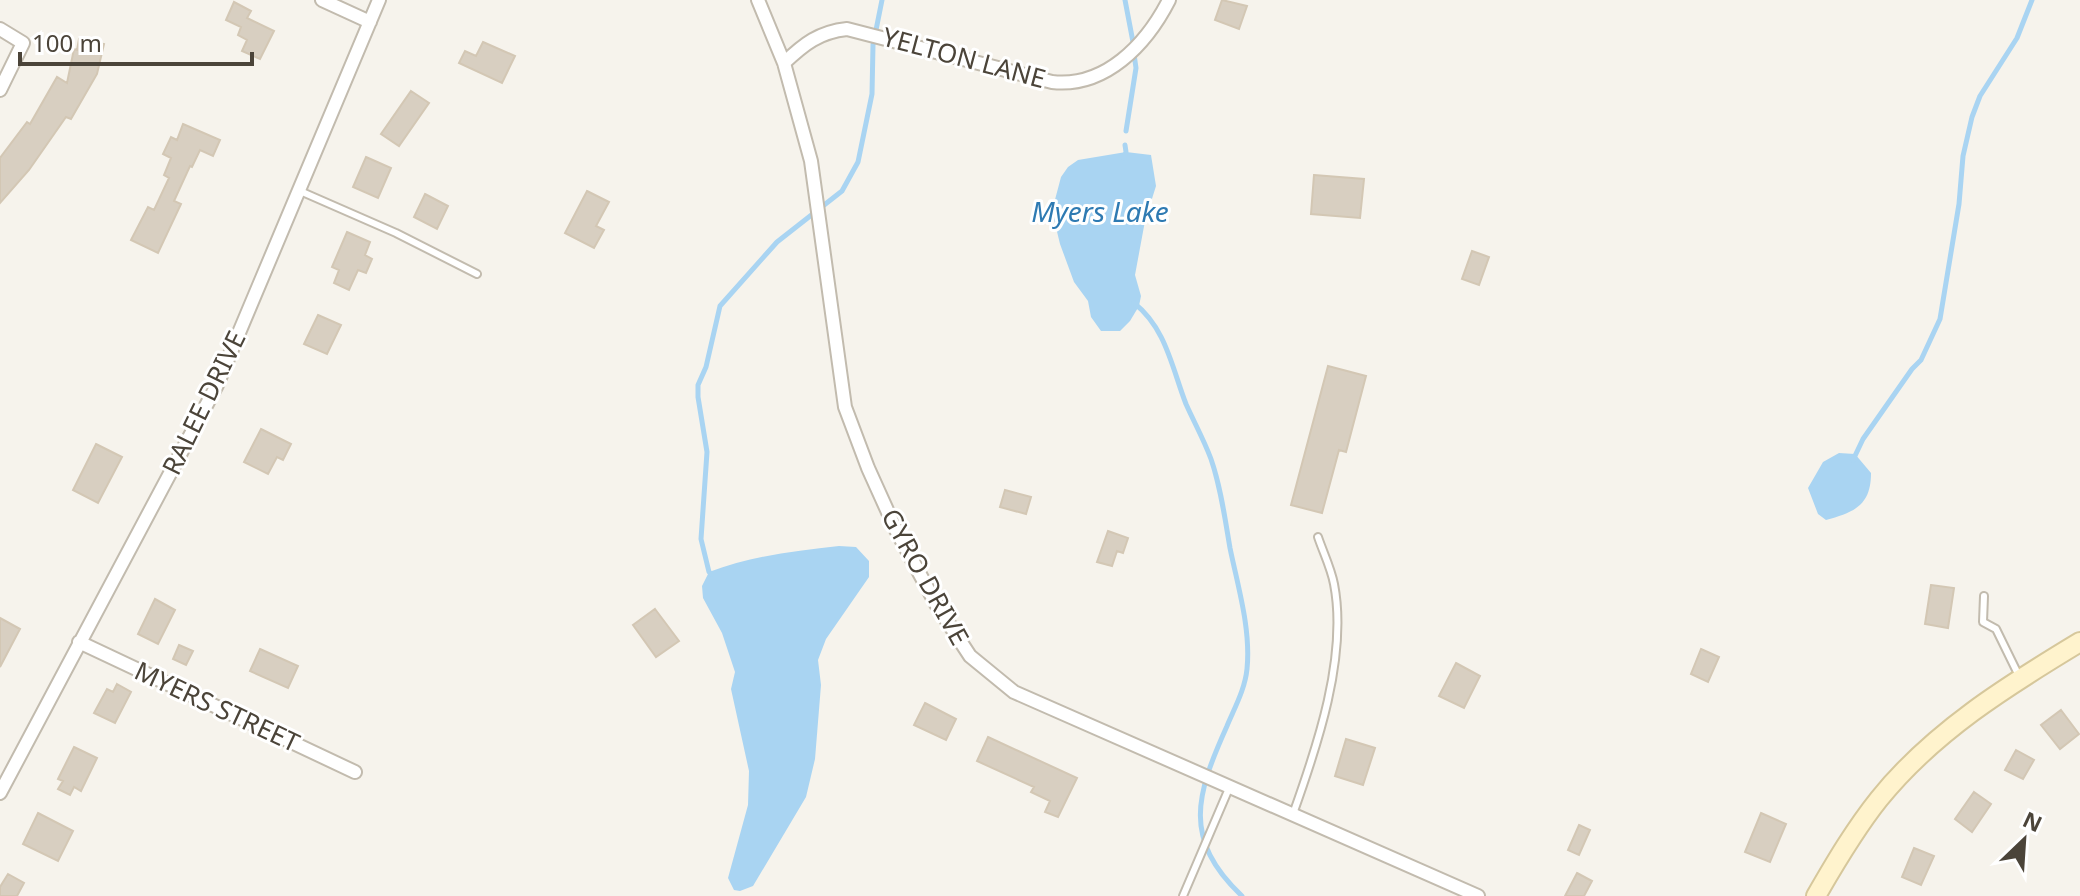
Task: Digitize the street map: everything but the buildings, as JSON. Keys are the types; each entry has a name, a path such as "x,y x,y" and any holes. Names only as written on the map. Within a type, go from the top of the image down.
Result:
{"main road":[{"path":"1816,896 1879,799 1918,757 1967,715 2080,642"}],"street":[{"path":"322,0 370,22"},
{"name":"RALEE DRIVE","path":"0,793 217,385 379,0"},
{"name":"GYRO DRIVE","path":"758,0 784,63 811,161 845,407 880,496 936,604 970,656 1014,692 1478,896"},
{"name":"YELTON LANE","path":"784,63 807,41 833,30 847,29 1052,82 1080,83 1106,72 1122,59 1152,30 1169,0"},
{"path":"0,29 23,43 0,90"},
{"name":"MYERS STREET","path":"79,642 355,772"}],"lane":[{"path":"300,191 396,233 477,274"},
{"path":"1293,814 1307,774 1338,639 1334,583 1318,537"},
{"path":"1984,596 1983,622 1996,629 2020,679"},
{"path":"1183,896 1230,786"}],"water":[{"name":"Myers Lake","path":"1126,152 1151,155 1156,186 1145,221 1135,275 1141,296 1130,321 1120,331 1101,331 1091,317 1088,301 1074,282 1052,211 1061,177 1068,167 1078,160"},
{"path":"1839,453 1855,454 1871,473 1870,484 1859,506 1826,520 1818,514 1808,488 1823,462"},
{"path":"839,546 856,547 869,561 869,577 826,639 818,660 821,685 815,759 806,797 753,886 734,890 728,878 748,805 749,771 731,689 735,672 722,633 703,598 702,586 709,572 725,566 773,555"}],"waterway":[{"path":"712,574 701,539 707,452 698,385 706,367 720,306 777,242 842,191 858,162 872,94 873,45 882,0"},
{"path":"1125,0 1133,42"},
{"path":"1853,460 1863,439 1921,360 1940,319 1959,204 1963,156 1972,117 1980,96 2017,38 2032,0"},
{"path":"1126,131 1136,68 1134,54"},
{"path":"1124,158 1125,145"},
{"path":"1134,303 1161,336 1186,404 1211,459 1243,608 1248,654 1246,676 1208,774 1200,816 1210,855 1242,896"}]}
